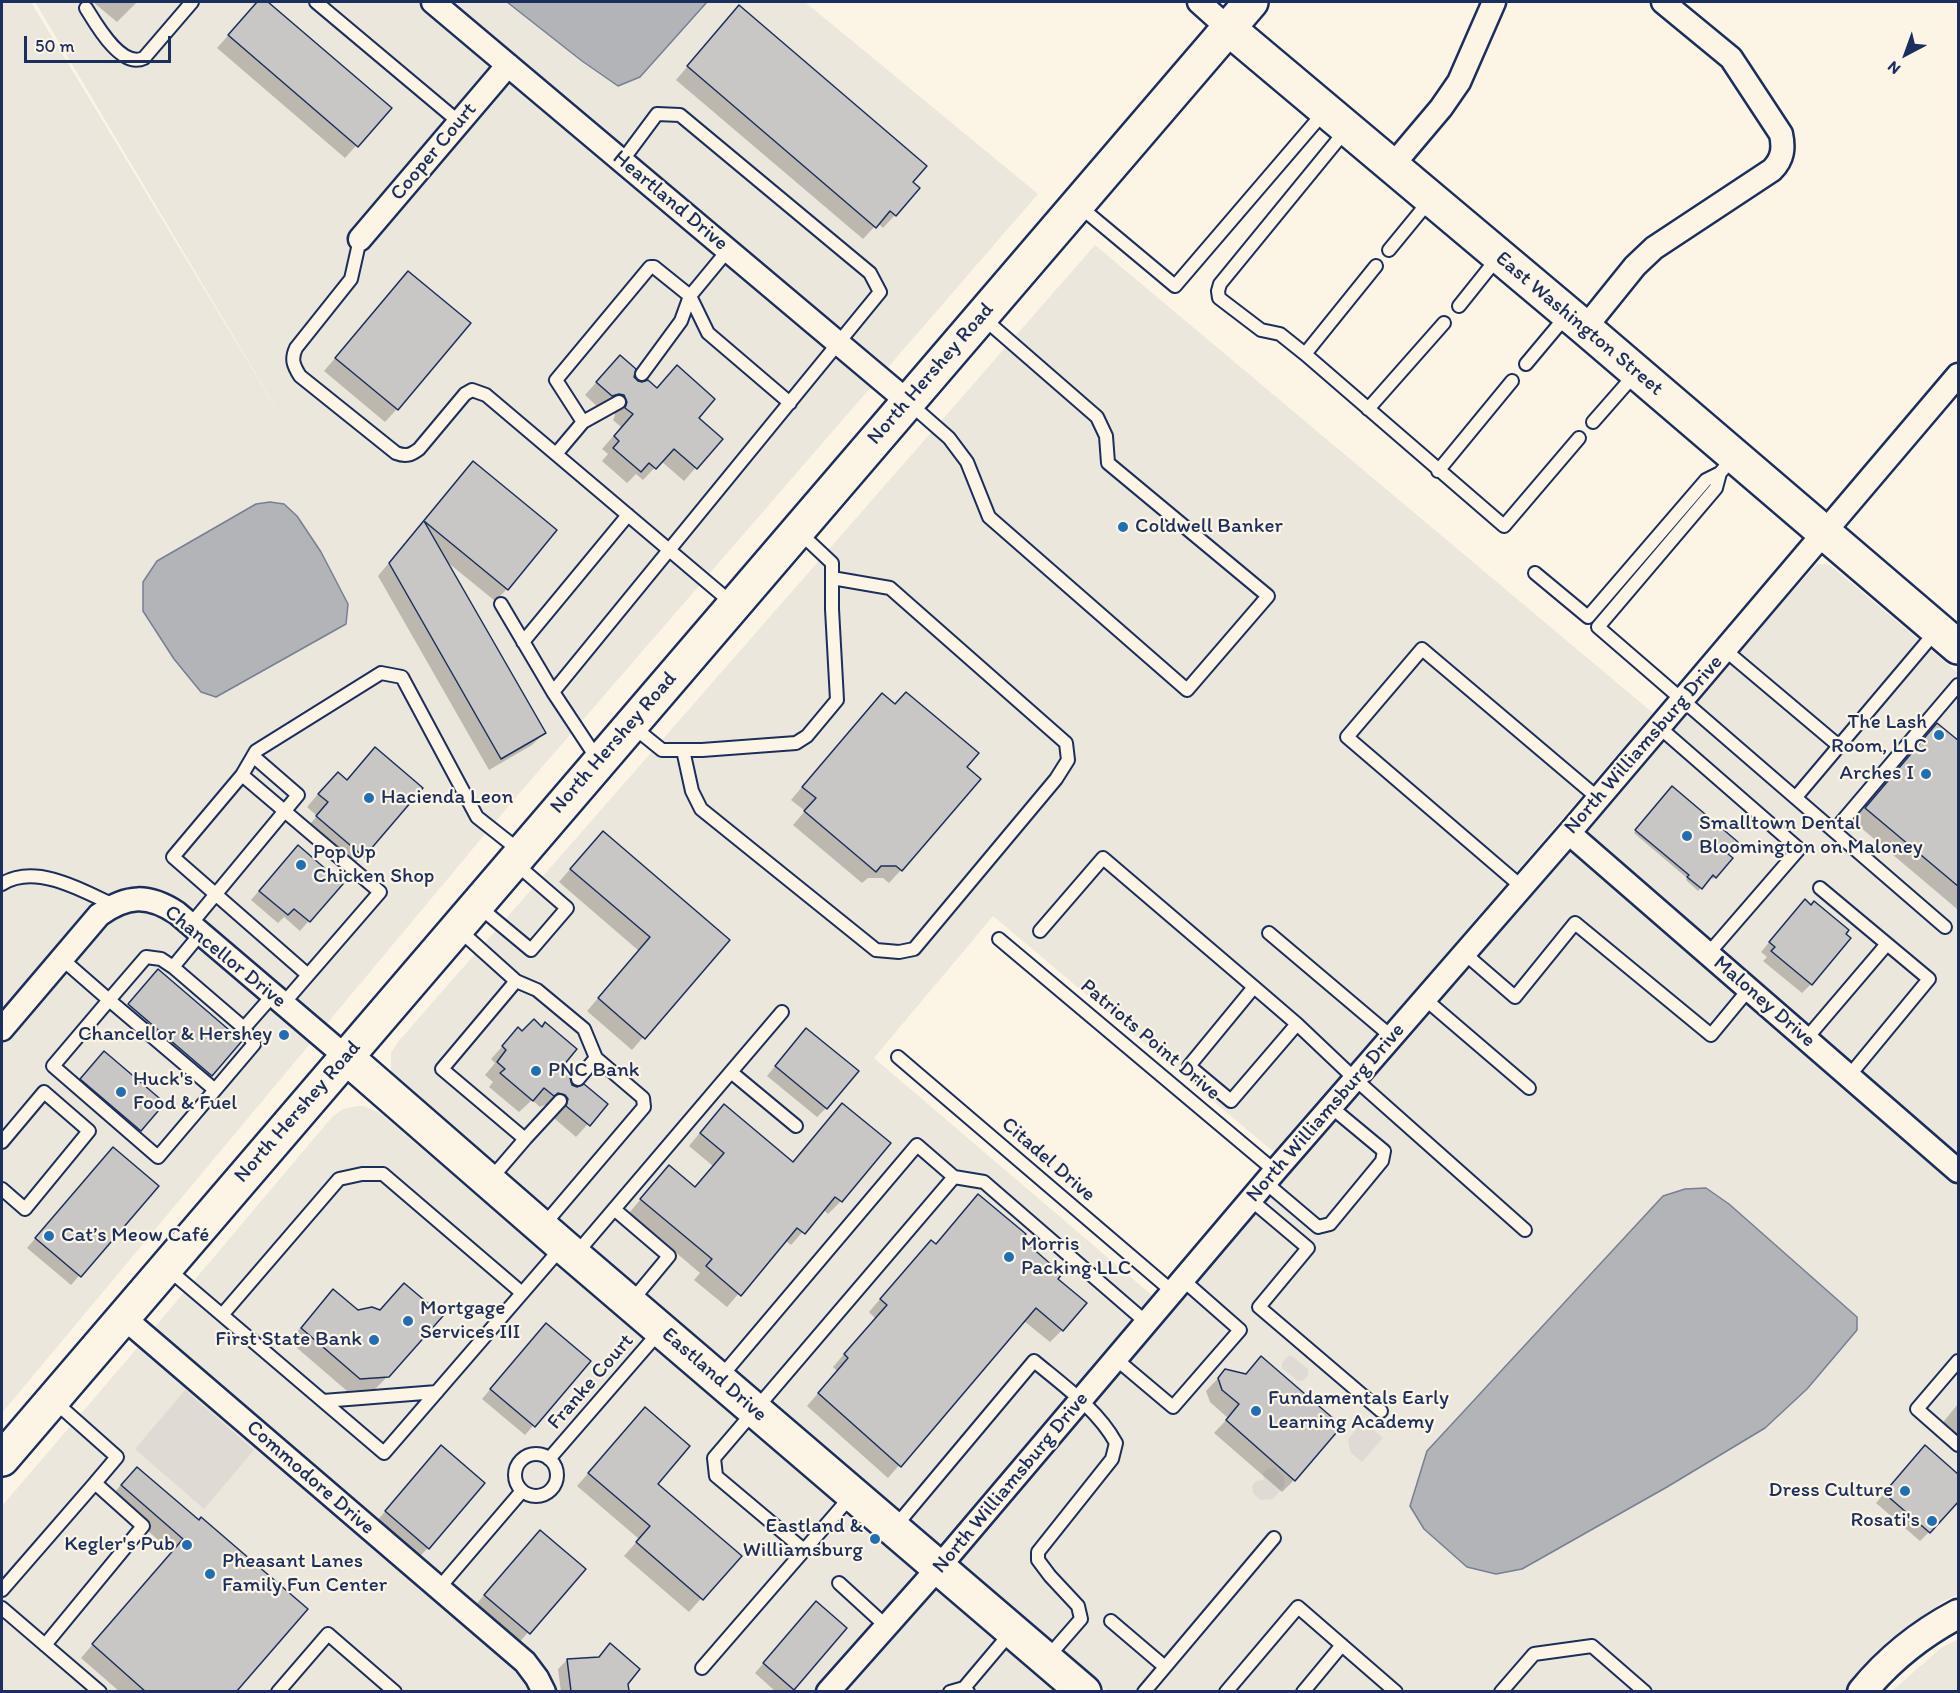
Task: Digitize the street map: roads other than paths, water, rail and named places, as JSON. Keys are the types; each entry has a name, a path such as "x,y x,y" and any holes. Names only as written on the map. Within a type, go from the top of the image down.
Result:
{"main road":[{"name":"North Hershey Road","path":"5,1448 52,1400 1251,2"},
{"name":"East Washington Street","path":"1228,28 1637,372 1727,465 1823,533 1948,638"},
{"name":"Eastland Drive","path":"346,1057 488,1182 1084,1692"}],"street":[{"name":"Heartland Drive","path":"433,2 907,401"},
{"name":"East Washington Street","path":"1199,2 1228,28"},
{"path":"1392,166 1441,108 1459,82 1494,2"},
{"path":"1576,321 1654,248 1772,170 1783,153 1781,134 1731,58 1663,2"},
{"name":"Cooper Court","path":"360,239 508,65"},
{"name":"North Williamsburg Drive","path":"828,1692 939,1567 1270,1177 1569,833 1959,375"},
{"name":"Maloney Drive","path":"1569,833 1959,1171"},
{"name":"Chancellor Drive","path":"2,1027 99,915 113,905 130,899 146,899 164,904 196,929 346,1057"},
{"name":"Commodore Drive","path":"123,1317 525,1662 537,1678 543,1692"},
{"path":"1865,1690 1908,1647 1929,1631 1959,1614"}],"lane":[{"path":"87,8 104,37 130,60 139,60 144,58 192,2"},
{"path":"316,2 459,122"},
{"path":"553,692 880,292 870,273 680,115 657,114 622,161"},
{"path":"1077,204 1175,286 1336,120"},
{"path":"1336,120 1220,284 1219,298 1261,330 1280,334 1504,526 1579,438"},
{"path":"1389,250 1430,199"},
{"path":"360,239 351,279 296,348 293,363 300,376 396,453 404,456 412,455 419,449 465,394 472,390 486,394 733,604"},
{"path":"642,374 681,321 690,296 729,250"},
{"path":"1459,306 1499,256"},
{"path":"1305,354 1376,266"},
{"path":"583,422 556,380 650,267 654,267 690,296 708,333 790,403"},
{"path":"907,401 949,438 967,462 989,517 1187,690 1268,596 1108,463 1106,436 1097,417 981,316"},
{"path":"1526,364 1576,321"},
{"path":"1368,410 1444,323"},
{"path":"1593,422 1637,372"},
{"path":"1438,471 1512,381"},
{"path":"556,454 583,422 619,402"},
{"path":"1535,573 1588,617 1706,480 1727,465"},
{"path":"1727,465 1716,488 1598,627 1945,927"},
{"path":"523,642 628,515"},
{"path":"630,724 662,750 796,743 807,736 837,700 832,563 797,530"},
{"path":"683,750 692,791 702,809 876,950 899,952 914,949 1056,779 1068,760 1066,743 890,588 832,578"},
{"path":"501,604 553,692 598,761"},
{"path":"1796,797 1839,746 1948,638"},
{"path":"1522,887 1347,737 1422,649 1598,798"},
{"path":"1725,650 1839,746"},
{"path":"308,975 173,857 242,775 256,751 381,673 402,677 477,817 567,908 531,950 466,916"},
{"path":"1834,831 1959,685"},
{"path":"1659,727 1799,849 1708,954"},
{"path":"173,967 216,894 298,795 253,756"},
{"path":"242,775 380,892 308,975 244,1028"},
{"path":"1040,931 1103,858 1297,1024 1355,1079 1525,1230"},
{"path":"2,884 9,879 42,877 70,885 113,905"},
{"path":"1820,888 1929,980 1849,1076"},
{"path":"166,1267 384,1453 522,1293 559,1243 644,1107 643,1098 596,1058 584,1029 537,990 516,981 466,916"},
{"path":"1464,953 1515,997 1575,923 1711,1035 1749,989"},
{"path":"1269,933 1392,1037"},
{"name":"Patriots Point Drive","path":"999,939 1270,1177 1318,1227 1330,1224 1382,1161 1384,1151 1331,1107"},
{"path":"1806,1039 1887,944"},
{"path":"146,957 161,959 173,967 180,980 200,998 227,1021 244,1028 254,1044 158,1157 53,1066 146,957"},
{"path":"62,959 109,1000 143,1023 190,1063 215,1090"},
{"path":"516,981 442,1069 525,1139"},
{"path":"1254,987 1189,1066 1231,1101 1297,1024"},
{"path":"1425,999 1529,1088"},
{"path":"559,1243 614,1209 782,1012"},
{"name":"Citadel Drive","path":"898,1056 1178,1286 1240,1330 1173,1407 1116,1359"},
{"path":"578,1079 596,1058"},
{"path":"731,1072 796,1126"},
{"path":"2,1142 44,1092 89,1131 25,1209 2,1189"},
{"path":"488,1182 560,1101"},
{"path":"719,1380 917,1145 954,1177 984,1182 1147,1323"},
{"path":"222,1315 339,1179 362,1174 383,1174 522,1293"},
{"path":"804,1550 716,1476 714,1458 954,1177"},
{"path":"1251,1200 1308,1248 1259,1307 1381,1411"},
{"path":"614,1209 669,1256 630,1304"},
{"name":"Franke Court","path":"549,1459 661,1330"},
{"path":"893,1528 1034,1361 1080,1401 1109,1431 1116,1443 1112,1459 1038,1552 1038,1560 1078,1606 1081,1619 1046,1659"},
{"path":"1959,1361 1917,1409 1959,1445"},
{"path":"323,1401 437,1392"},
{"path":"2,1590 117,1457 52,1400"},
{"name":"Franke Court","path":"537,1454 549,1459 556,1470 555,1483 552,1488 547,1493 534,1496 522,1491 515,1480 519,1461 537,1454"},
{"path":"45,1644 143,1526 95,1484"},
{"path":"440,1588 522,1491"},
{"path":"702,1668 853,1494"},
{"path":"1144,1692 1274,1538"},
{"path":"839,1584 886,1626"},
{"path":"1226,1692 1298,1607 1396,1692"},
{"path":"2,1608 100,1692"},
{"path":"1111,1621 1165,1667"},
{"path":"950,1692 966,1690 1013,1630"},
{"path":"278,1692 327,1634 394,1692"},
{"path":"1303,1692 1342,1645"},
{"path":"1501,1692 1534,1654 1592,1646 1645,1692"}],"place":[{"name":"Coldwell Banker","path":"1123,527"},
{"name":"The Lash Room, LLC","path":"1939,735"},
{"name":"Arches I","path":"1926,774"},
{"name":"Hacienda Leon","path":"369,798"},
{"name":"Smalltown Dental Bloomington on Maloney","path":"1687,836"},
{"name":"Pop Up Chicken Shop","path":"301,865"},
{"name":"Chancellor & Hershey","path":"284,1035"},
{"name":"PNC Bank","path":"536,1071"},
{"name":"Huck's Food & Fuel","path":"121,1092"},
{"name":"Cat’s Meow Café","path":"49,1236"},
{"name":"Morris Packing LLC","path":"1009,1257"},
{"name":"Mortgage Services III","path":"408,1321"},
{"name":"First State Bank","path":"374,1340"},
{"name":"Fundamentals Early Learning Academy","path":"1256,1411"},
{"name":"Dress Culture","path":"1905,1491"},
{"name":"Rosati's","path":"1932,1521"},
{"name":"Eastland & Williamsburg","path":"875,1539"},
{"name":"Kegler's Pub","path":"187,1545"},
{"name":"Pheasant Lanes Family Fun Center","path":"210,1574"}]}
